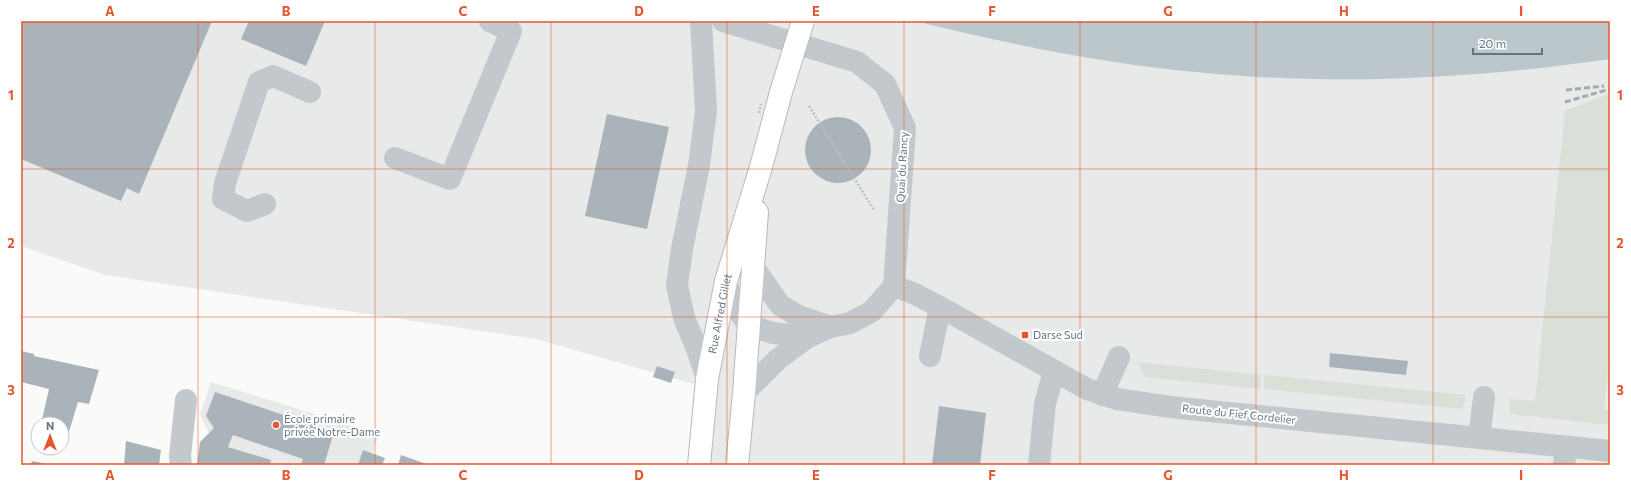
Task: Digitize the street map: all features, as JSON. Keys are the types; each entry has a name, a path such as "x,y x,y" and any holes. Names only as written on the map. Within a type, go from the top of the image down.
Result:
{"main road":[{"name":"Rue Alfred Gillet","path":"699,465 707,379 726,281 803,21"},
{"name":"Rue Alfred Gillet","path":"737,465 744,393 752,265 761,166"}],"street":[{"path":"395,158 450,179 511,31 490,21"},
{"path":"701,21 706,111 699,165 682,249 677,285 684,318 697,349 707,379"},
{"name":"Quai du Rancy","path":"723,21 857,62 885,84 905,128 894,286"},
{"path":"265,204 248,211 224,199 225,183 260,82 273,76 310,92"},
{"path":"752,265 780,305 798,316 831,327"},
{"path":"726,281 732,301 748,325 773,333 808,337"},
{"path":"744,393 778,359 808,337 831,327 850,323 871,312 894,286"},
{"name":"Route du Fief Cordelier","path":"894,286 913,293 940,307 1087,389 1117,399 1170,407 1479,438 1565,456 1610,451"},
{"path":"930,356 940,307"},
{"path":"1102,395 1119,357"},
{"path":"1039,465 1045,404 1054,371"},
{"path":"1479,438 1484,397"},
{"path":"180,465 186,400"}],"path":[{"path":"809,106 874,210"}],"shaded area":[{"path":"21,21 1610,21 1610,465 696,465 697,385 536,339 105,275 21,246"},
{"path":"915,21 1610,21 1610,59 1558,66 1455,76 1299,79 1195,72 1089,58 1019,45"},
{"path":"1610,93 1610,351 1604,410 1610,410 1610,425 1510,414 1510,399 1535,401 1565,111"},
{"path":"1138,362 1261,375 1260,389 1145,377"},
{"path":"1264,375 1466,395 1463,409 1264,389"},
{"name":"École primaire privée Notre-Dame","path":"211,382 379,434 368,465 225,465 200,415"}],"building":[{"path":"21,21 212,21 139,194 127,188 121,201 21,159"},
{"path":"249,21 325,21 306,66 241,39"},
{"path":"607,114 669,127 647,229 585,216"},
{"path":"838,117 851,120 861,127 868,137 871,150 868,163 861,173 851,180 838,183 825,180 815,173 808,163 805,150 808,137 815,127 825,120"},
{"path":"21,351 34,354 34,356 99,370 89,404 78,402 70,428 70,416 43,416 49,389 21,382"},
{"path":"1330,353 1408,361 1406,375 1329,367"},
{"path":"657,366 675,372 671,383 653,377"},
{"path":"215,392 334,432 324,465 301,465 303,459 233,435 228,447 271,460 270,465 197,465 200,442 214,428 206,416"},
{"path":"939,406 986,413 980,465 932,465"},
{"path":"126,441 161,450 159,465 124,465"},
{"path":"363,450 385,458 382,465 358,465"},
{"path":"401,455 429,465 398,465"},
{"path":"32,461 47,464 31,465"}],"railway":[{"path":"1566,90 1604,86"},
{"path":"1565,102 1610,89"}],"place":[{"name":"Darse Sud","path":"1025,335"},
{"name":"École primaire privée Notre-Dame","path":"276,425"}]}
